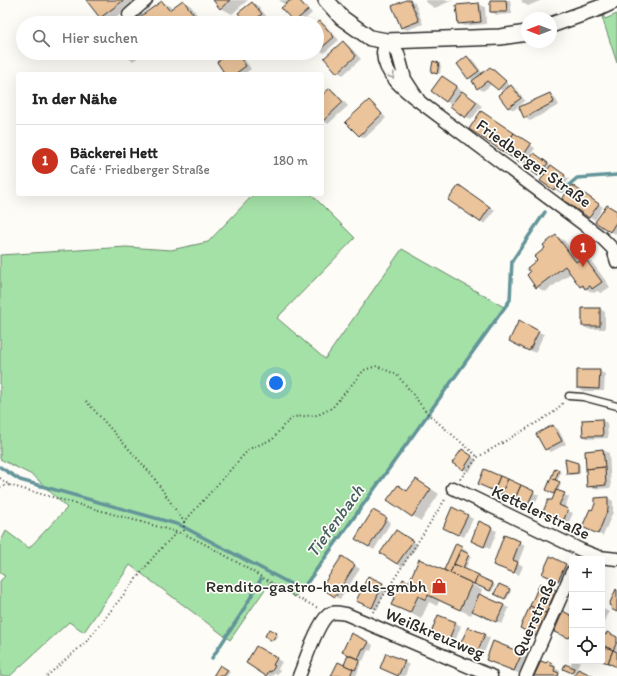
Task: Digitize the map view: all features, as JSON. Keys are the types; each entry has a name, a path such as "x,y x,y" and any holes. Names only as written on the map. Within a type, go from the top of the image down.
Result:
{"street":[{"path":"129,15 146,0"},
{"path":"326,0 342,18 370,38 387,41 500,37 521,33"},
{"path":"557,23 599,8 616,0"},
{"name":"Friedberger Straße","path":"387,41 398,53 405,79 420,102 578,218 615,250 617,262"},
{"name":"Kettelerstraße","path":"453,488 580,555 617,559"},
{"name":"Querstraße","path":"526,676 569,579"},
{"path":"299,676 322,621 332,613"},
{"name":"Weißkreuzweg","path":"332,613 346,614 491,676"}],"lane":[{"path":"569,396 583,397 617,406"}],"path":[{"path":"184,522 249,449 273,438 283,426 294,417 318,415 332,408 364,370 377,366 397,375 427,413 478,456"},
{"path":"86,401 152,475 184,522 184,534"},
{"path":"0,478 9,485 184,534 202,542 295,597 332,613"},
{"path":"0,487 9,485"},
{"path":"47,676 87,641 155,555 177,532"}],"green space":[{"path":"599,8 605,19 617,14 617,63"},
{"path":"252,196 313,196 355,238 277,318 325,359 402,249 504,307 295,597 270,582 230,640 130,565 84,632 69,622 10,676 0,676 0,581 5,576 0,573 0,543 6,531 29,548 67,508 34,476 0,459 0,255 126,247 171,250 208,242"}],"building":[{"path":"86,0 124,0 103,16 98,16"},
{"path":"183,0 195,16 141,16 162,1 169,10"},
{"path":"213,0 230,0 220,9"},
{"path":"291,0 299,0 308,10 301,16 288,16 281,8"},
{"path":"406,0 410,0 419,21 401,28 392,6"},
{"path":"490,0 506,0 507,12 490,12"},
{"path":"252,2 262,14 260,16 240,16 238,13"},
{"path":"479,3 481,22 458,24 456,5"},
{"path":"324,26 334,37 324,46"},
{"path":"343,41 356,56 337,73 324,58"},
{"path":"467,56 479,71 468,79 457,64"},
{"path":"220,60 242,60 246,66 238,72 224,72 217,62"},
{"path":"433,61 439,63 437,74 431,72"},
{"path":"490,67 506,81 498,90 487,81 477,89 472,81"},
{"path":"442,76 457,86 446,102 431,91"},
{"path":"511,85 521,98 508,108 498,95"},
{"path":"330,88 343,102 324,120 324,93"},
{"path":"462,91 477,102 465,118 450,106"},
{"path":"550,93 554,102 524,118 519,107"},
{"path":"369,100 382,114 359,136 345,122"},
{"path":"481,111 514,133 502,151 469,129"},
{"path":"514,133 531,144 519,162 502,151"},
{"path":"534,153 548,163 538,176 524,166"},
{"path":"551,165 565,175 554,190 540,181"},
{"path":"459,185 490,207 480,222 448,200"},
{"path":"572,185 599,204 589,218 562,199"},
{"path":"607,205 617,211 617,221 610,232 595,222"},
{"path":"556,235 576,262 584,257 602,282 592,289 590,286 585,289 583,285 580,287 565,266 536,288 527,275 530,272 527,268 537,260 534,257 545,248 543,245"},
{"path":"582,308 600,308 600,326 582,326"},
{"path":"519,320 539,331 529,351 509,341"},
{"path":"577,370 600,370 599,389 577,388"},
{"path":"602,419 603,436 583,436 582,420"},
{"path":"553,425 562,441 545,450 536,434"},
{"path":"462,449 472,456 463,470 452,463"},
{"path":"603,449 605,467 586,469 585,451"},
{"path":"565,459 578,463 578,473 567,474"},
{"path":"605,467 606,485 587,487 586,469"},
{"path":"555,468 559,470 555,480 551,478"},
{"path":"484,469 500,476 494,491 478,484"},
{"path":"500,476 508,479 501,495 494,491"},
{"path":"551,478 560,482 554,494 546,490"},
{"path":"416,479 431,489 412,517 387,500 398,485 407,491"},
{"path":"508,479 521,485 514,501 501,495"},
{"path":"521,485 534,491 527,506 514,501"},
{"path":"556,490 565,493 559,505 568,509 563,522 542,514 548,500 552,500"},
{"path":"608,497 608,509 598,534 582,527 590,509 592,510 595,504 595,498"},
{"path":"452,507 468,515 458,535 443,528"},
{"path":"373,510 387,518 369,547 355,539"},
{"path":"479,521 492,527 484,547 471,541"},
{"path":"396,530 413,541 397,564 380,553"},
{"path":"504,535 520,541 513,560 518,562 514,573 493,565"},
{"path":"456,543 462,546 450,573 444,570"},
{"path":"461,550 469,554 463,568 454,564"},
{"path":"342,556 355,565 335,597 321,588"},
{"path":"550,556 566,564 558,581 542,574"},
{"path":"419,559 472,583 460,610 428,595 426,600 418,596 410,613 391,605 403,579 409,582"},
{"path":"454,564 479,575 474,584 450,573"},
{"path":"368,576 383,583 372,608 356,601"},
{"path":"478,576 493,583 490,591 474,584"},
{"path":"540,583 556,590 546,613 530,606"},
{"path":"499,584 510,589 505,599 494,594"},
{"path":"616,589 617,612 611,609 612,607 609,605"},
{"path":"479,594 504,605 496,622 472,611"},
{"path":"530,606 546,613 536,636 520,628"},
{"path":"563,611 569,614 569,638 554,632"},
{"path":"438,615 456,622 448,642 430,635"},
{"path":"468,627 485,634 476,655 459,647"},
{"path":"269,629 277,633 272,641 265,636"},
{"path":"607,632 617,637 617,642 613,650 605,646"},
{"path":"351,633 369,642 365,649 363,648 358,659 342,652"},
{"path":"493,641 522,653 514,671 486,660"},
{"path":"256,646 277,658 273,665 275,666 266,676 246,663"},
{"path":"606,647 613,650 608,663 605,662"},
{"path":"613,650 617,652 617,667 608,663"},
{"path":"386,653 405,661 398,676 380,668"},
{"path":"348,655 360,660 355,670 344,665"},
{"path":"541,661 546,663 548,661 552,663 550,665 555,667 554,671 559,673 558,676 534,676"},
{"path":"338,662 353,669 350,676 331,676"},
{"path":"565,664 574,668 572,673 563,669"},
{"path":"220,665 228,670 224,676 213,676"},
{"path":"578,669 593,676 574,676"}],"waterway":[{"name":"Tiefenbach","path":"562,191 577,178 617,175"},
{"name":"Tiefenbach","path":"0,467 20,480 180,525 302,590 510,300 512,261 545,212"},
{"path":"212,658 241,614 261,579"}],"place":[{"name":"Bäckerei Hett","path":"583,267"},
{"name":"Rendito-gastro-handels-gmbh","path":"439,586"}]}
